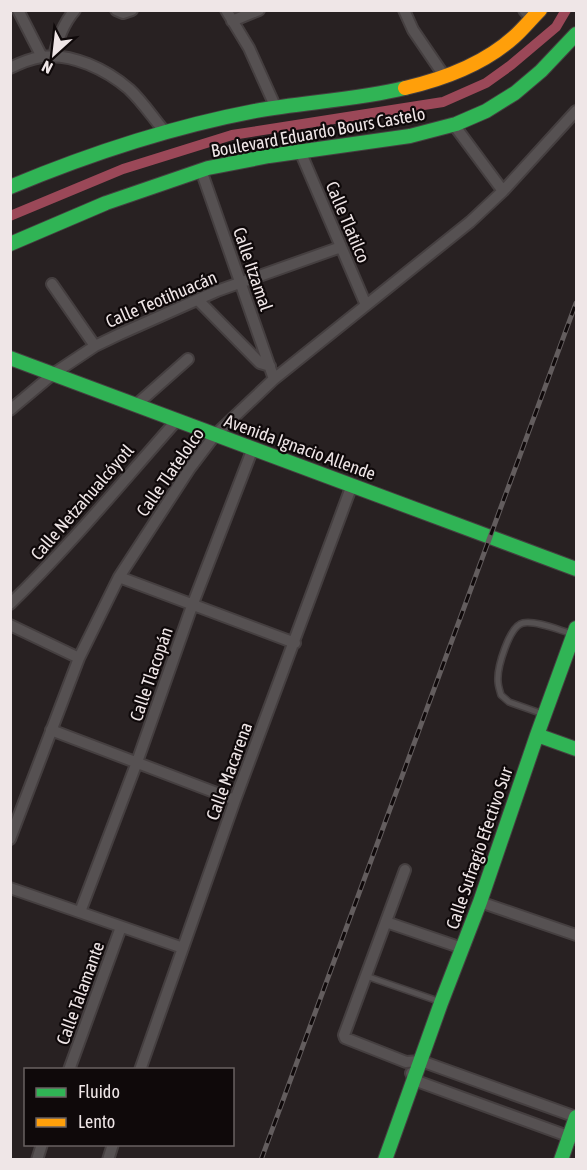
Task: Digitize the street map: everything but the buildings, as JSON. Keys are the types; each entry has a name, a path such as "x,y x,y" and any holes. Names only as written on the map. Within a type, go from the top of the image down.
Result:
{"street":[{"path":"18,10 42,57"},
{"path":"54,56 63,27 75,10"},
{"path":"116,10 123,13 132,10"},
{"path":"226,10 249,48 276,108"},
{"path":"232,21 259,10"},
{"path":"404,10 413,30 445,77"},
{"name":"Boulevard Eduardo Bours Castelo","path":"10,187 165,132 276,108 404,90 445,77 472,65 507,43 532,13"},
{"name":"Boulevard Eduardo Bours Castelo","path":"10,244 108,201 201,171 242,161 387,141 454,125 490,109 521,89 552,62 576,34"},
{"path":"10,68 42,57 54,56 92,65 130,90 165,132"},
{"path":"10,57 21,63"},
{"name":"Calle Tlatelolco","path":"10,839 79,658 119,577 189,468 214,435 274,379 462,229 503,191 576,111"},
{"path":"454,125 503,191"},
{"name":"Calle Tlatilco","path":"300,152 366,305"},
{"name":"Calle Itzamal","path":"201,171 274,379"},
{"name":"Calle Teotihuacán","path":"10,411 53,374 95,346 198,300 341,248"},
{"path":"52,284 95,346"},
{"path":"198,300 260,363 270,366"},
{"name":"Avenida Ignacio Allende","path":"10,358 576,569"},
{"path":"136,405 188,359"},
{"name":"Calle Netzahualcóyotl","path":"10,604 71,542 177,420"},
{"name":"Calle Tlacopán","path":"80,912 137,762 192,606 253,448"},
{"name":"Calle Macarena","path":"141,1068 235,800 352,485"},
{"path":"119,577 295,643"},
{"path":"10,626 79,658"},
{"name":"Calle Sufragio Efectivo Sur","path":"385,1160 480,902 537,735 572,656 575,632"},
{"path":"51,730 235,800"},
{"path":"537,735 576,749"},
{"path":"405,870 344,1035 345,1038 406,1062 421,1061 575,1126"},
{"path":"10,888 183,948"},
{"path":"480,902 576,935"},
{"path":"386,922 462,948"},
{"name":"Calle Talamante","path":"70,1068 121,927"},
{"path":"406,1062 414,1080 575,1126"},
{"path":"561,1160 575,1126"}],"lane":[{"path":"545,714 509,702 501,695 498,680 508,642 518,625 525,622 575,632"},
{"path":"366,976 441,1003"}],"waterway":[{"path":"10,216 123,169 232,135 443,102 486,83 511,65 556,27 566,10"}],"railway":[{"path":"261,1160 576,303"}],"traffic: fast":[{"path":"10,244 106,203 208,168 269,156 410,136 456,124 486,111 515,93 541,71 576,34"},
{"path":"10,187 70,163 192,125 255,111 405,88"},
{"path":"10,358 576,569"},
{"path":"385,1160 480,902 576,628"},
{"path":"537,735 576,749"},
{"path":"561,1160 576,1117"}],"traffic: slow":[{"path":"405,88 449,75 477,63 514,37 540,10"}]}
